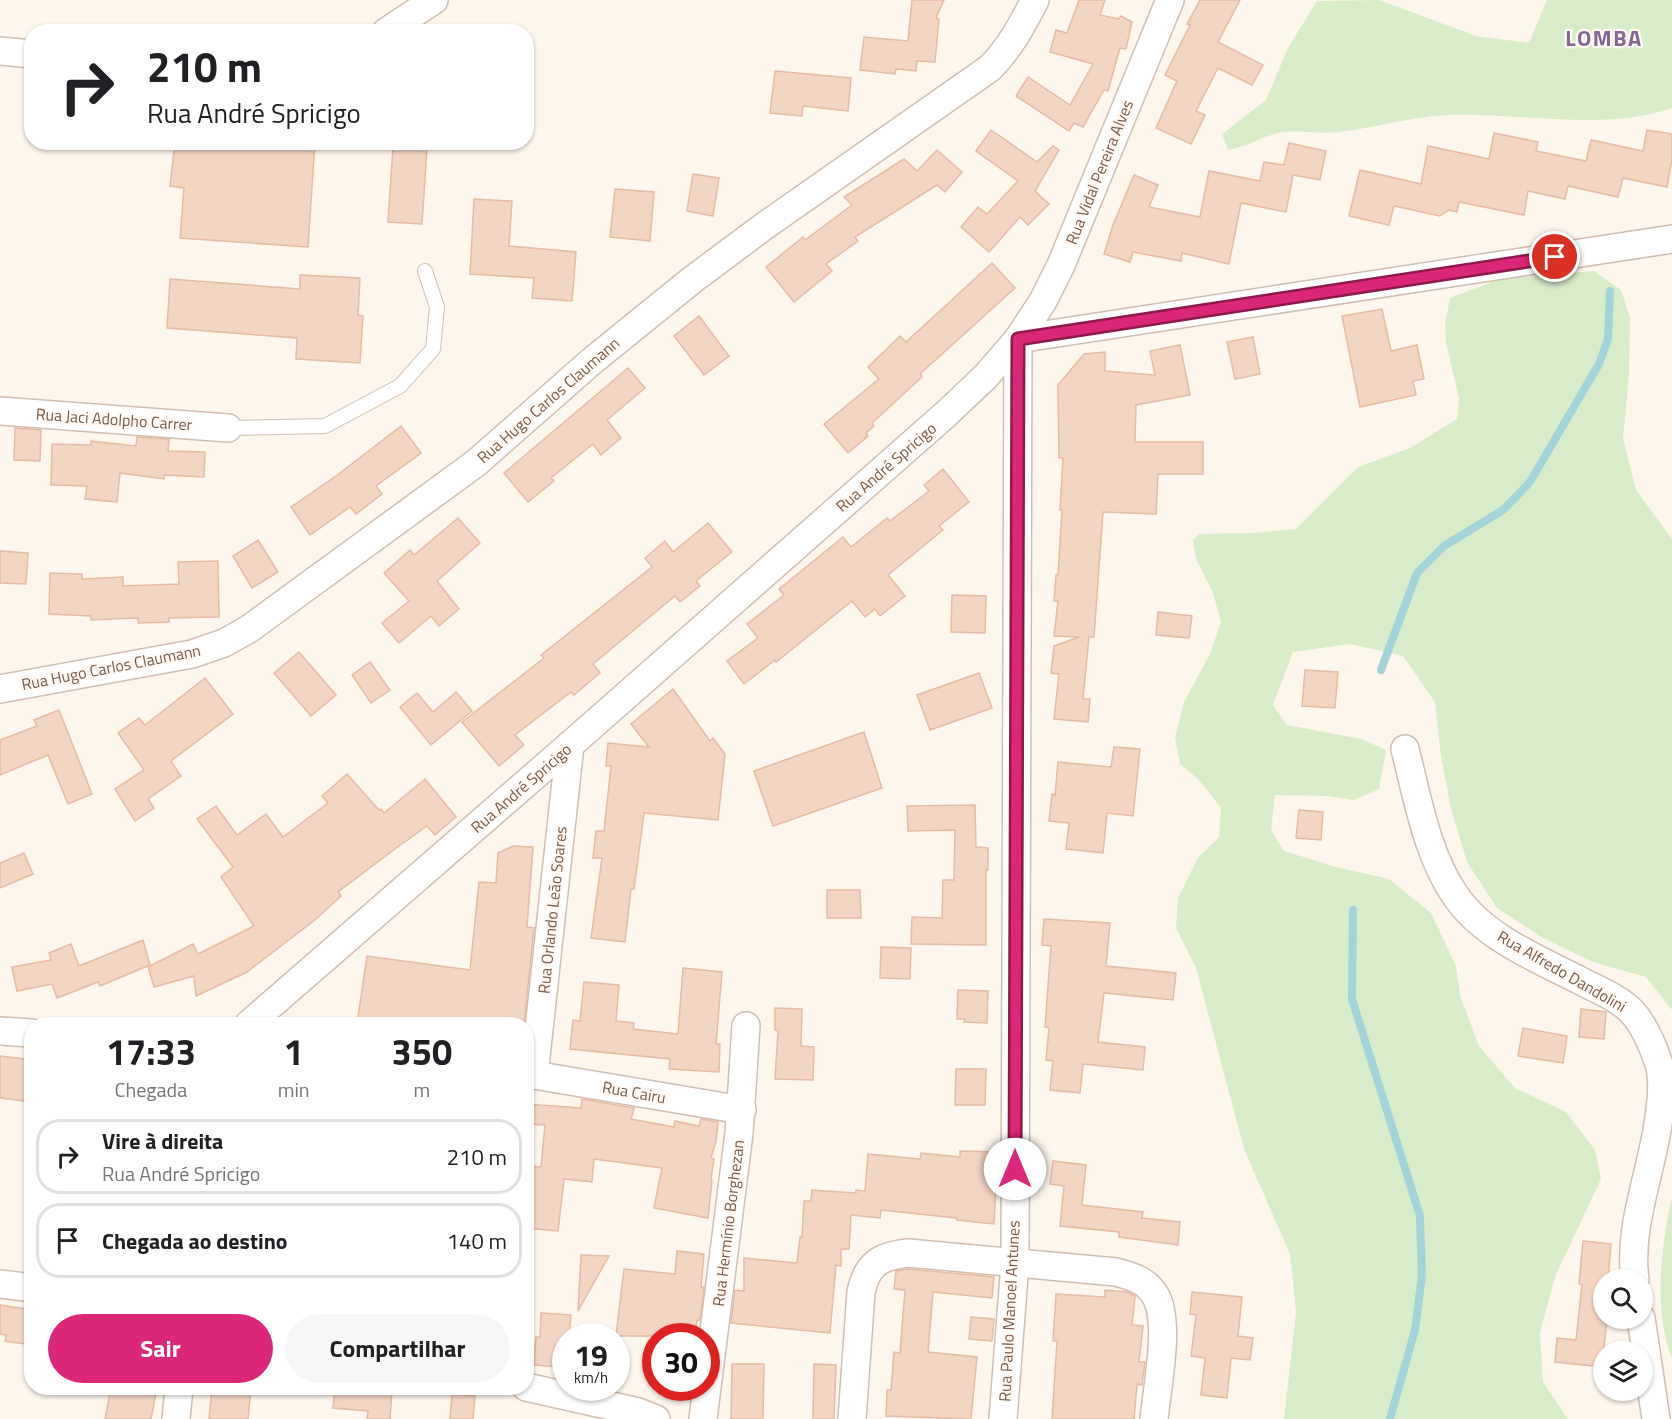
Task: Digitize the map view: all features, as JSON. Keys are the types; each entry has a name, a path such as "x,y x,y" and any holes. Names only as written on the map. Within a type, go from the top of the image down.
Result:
{"street":[{"path":"398,24 434,0"},
{"name":"Rua Hugo Carlos Claumann","path":"0,689 192,654 224,643 249,629 476,463 592,361 692,280 773,220 990,68 1006,52 1018,34 1035,0"},
{"name":"Rua Vidal Pereira Alves","path":"1018,339 1043,301 1061,265 1170,0"},
{"path":"0,51 24,53"},
{"path":"1018,339 1672,239"},
{"name":"Rua André Spricigo","path":"257,1017 946,414 986,376 1018,339"},
{"name":"Rua Paulo Manoel Antunes","path":"1003,1419 1015,1263 1018,339"},
{"name":"Rua Jaci Adolpho Carrer","path":"0,411 228,428"},
{"name":"Rua Orlando Leão Soares","path":"534,1043 570,745"},
{"name":"Rua Alfredo Dandolini","path":"1405,749 1425,828 1438,863 1455,896 1481,923 1516,948 1609,995 1631,1011 1647,1034 1660,1066 1662,1096 1658,1128 1634,1246 1635,1269"},
{"name":"Rua Hermínio Borghezan","path":"703,1419 742,1110 746,1026"},
{"path":"0,1031 24,1032"},
{"name":"Rua Cairu","path":"534,1077 742,1110"},
{"path":"852,1419 861,1292 864,1278 871,1267 882,1258 908,1253 1116,1272 1134,1277 1146,1284 1155,1295 1162,1313 1163,1334 1154,1419"},
{"path":"0,1284 24,1287"},
{"path":"1643,1329 1656,1419"},
{"path":"534,1389 638,1412 656,1419"},
{"path":"176,1419 178,1395"}],"lane":[{"path":"228,428 325,426 400,386 433,349 438,308 426,271"}],"green space":[{"path":"1379,0 1476,36 1529,43 1547,0 1672,0 1672,108 1618,119 1589,120 1474,115 1432,116 1338,132 1284,132 1228,150 1222,134 1266,100 1288,48 1317,1"},
{"path":"1594,271 1621,290 1630,317 1629,375 1623,438 1636,490 1672,539 1672,1010 1646,977 1593,962 1543,938 1497,908 1467,862 1451,809 1441,756 1435,702 1403,656 1350,644 1293,652 1273,705 1287,725 1361,739 1386,750 1379,789 1354,800 1326,796 1275,795 1271,830 1284,851 1336,867 1389,879 1431,913 1456,966 1460,995 1479,1046 1515,1088 1566,1112 1595,1150 1601,1179 1555,1277 1540,1333 1543,1382 1568,1419 1284,1419 1296,1312 1290,1254 1244,1149 1196,968 1176,928 1178,898 1197,859 1219,837 1221,808 1198,779 1180,764 1175,738 1184,702 1210,654 1221,622 1213,593 1196,559 1193,540 1199,534 1254,533 1296,529 1358,467 1410,448 1457,419 1459,398 1446,343 1445,325 1450,298 1500,279"},
{"path":"1672,1197 1672,1359 1662,1320 1661,1278 1662,1257"}],"building":[{"path":"912,0 944,0 936,18 939,19 935,62 917,61 916,71 896,69 895,74 860,70 864,37 908,41"},
{"path":"1079,0 1105,0 1100,15 1119,19 1121,16 1132,22 1126,49 1120,48 1108,91 1104,90 1083,127 1074,123 1069,131 1016,96 1028,77 1070,105 1093,64 1050,52 1056,30 1067,33"},
{"path":"1200,0 1240,0 1218,42 1263,65 1252,85 1218,68 1196,111 1205,115 1191,144 1156,128 1177,81 1165,75"},
{"path":"775,71 851,78 848,111 803,106 802,116 770,113"},
{"path":"991,130 1037,162 1053,146 1059,150 1035,191 1049,204 1028,225 1020,217 989,252 961,227 978,207 987,214 1018,181 976,151"},
{"path":"1647,130 1672,134 1672,160 1667,187 1623,178 1618,197 1568,186 1565,199 1528,191 1524,215 1459,202 1457,212 1449,210 1440,216 1394,206 1389,225 1349,216 1360,170 1421,184 1428,146 1489,159 1494,133 1538,142 1536,151 1586,161 1591,140 1643,151"},
{"path":"1289,143 1326,151 1320,180 1293,175 1286,212 1241,203 1229,264 1182,253 1181,261 1133,252 1130,262 1104,254 1113,225 1134,175 1158,185 1149,207 1200,217 1209,171 1260,181 1264,162 1284,165"},
{"path":"174,150 314,150 308,247 180,238 184,188 170,186"},
{"path":"393,150 427,150 422,224 388,222"},
{"path":"937,150 962,172 945,192 937,185 855,237 858,241 826,264 832,271 794,302 766,267 803,237 805,240 852,205 844,197 904,159 917,171"},
{"path":"693,174 719,178 713,216 687,211"},
{"path":"615,189 654,192 650,241 610,237"},
{"path":"474,199 512,201 509,246 576,252 572,301 532,298 534,278 470,274"},
{"path":"992,263 1015,288 920,374 922,377 872,423 874,426 866,433 868,436 848,453 824,424 879,379 868,367 900,336 906,342"},
{"path":"300,275 360,278 358,315 363,316 360,363 296,359 297,338 167,328 170,279 300,289"},
{"path":"1382,309 1391,351 1417,345 1424,379 1413,381 1416,395 1360,407 1342,316"},
{"path":"699,316 729,356 704,375 674,336"},
{"path":"1253,337 1260,374 1235,379 1227,342"},
{"path":"1180,345 1190,395 1136,405 1135,442 1203,442 1203,474 1158,474 1156,514 1103,512 1094,637 1089,637 1083,699 1090,699 1088,722 1054,719 1059,674 1051,673 1054,646 1079,637 1054,636 1058,601 1054,601 1056,575 1058,575 1063,458 1059,458 1058,385 1084,354 1105,352 1105,371 1155,375 1150,351"},
{"path":"628,368 645,388 607,420 621,438 601,455 593,444 551,478 554,481 528,502 504,473"},
{"path":"401,426 421,453 376,486 382,494 356,514 350,507 310,535 291,507"},
{"path":"15,428 41,430 40,461 14,460"},
{"path":"137,437 169,439 168,451 205,452 204,477 164,475 164,479 120,473 117,502 85,499 87,486 51,485 52,444 91,445 91,441 136,446"},
{"path":"943,469 969,502 939,526 943,530 888,575 905,596 880,616 875,609 865,617 852,601 776,662 775,660 744,684 727,661 758,638 747,624 784,595 779,589 843,537 851,547 887,518 890,521 929,491 924,485"},
{"path":"458,518 480,543 437,581 459,609 439,626 431,616 399,643 382,623 409,601 384,573 410,550 414,555"},
{"path":"708,523 732,552 696,581 700,586 680,602 675,596 593,664 600,673 574,695 571,692 515,735 524,745 499,766 462,722 544,658 541,655 652,567 645,558 665,541 673,552"},
{"path":"258,540 278,572 252,588 233,556"},
{"path":"0,551 28,553 26,584 0,583"},
{"path":"218,561 219,617 169,618 169,622 138,623 138,618 91,620 91,616 49,614 50,573 82,574 82,579 123,577 123,586 179,584 178,562"},
{"path":"952,595 986,596 985,633 951,632"},
{"path":"1158,612 1192,616 1189,638 1156,635"},
{"path":"299,652 336,695 311,716 274,673"},
{"path":"370,662 390,690 371,703 352,675"},
{"path":"1305,670 1338,672 1335,708 1302,706"},
{"path":"979,673 992,708 930,730 917,695"},
{"path":"205,678 233,714 171,761 181,776 148,799 154,808 135,821 115,789 144,770 118,733 139,718 145,725"},
{"path":"673,689 710,741 713,738 725,754 718,820 644,813 625,942 591,938 602,858 593,858 596,831 604,831 611,766 606,766 608,743 649,747 631,724"},
{"path":"456,692 472,711 431,745 400,707 417,693 433,712"},
{"path":"59,710 92,794 68,804 48,755 0,775 0,740 37,726 34,720"},
{"path":"864,732 882,788 773,826 754,771"},
{"path":"1114,747 1140,749 1133,816 1107,813 1103,853 1066,849 1069,823 1049,821 1052,794 1055,795 1058,762 1111,767"},
{"path":"347,774 384,813 425,779 456,817 435,835 427,826 395,849 338,892 341,896 315,920 247,972 196,996 194,976 154,987 148,967 193,944 198,954 254,926 221,877 233,867 197,819 216,806 237,835 266,814 283,837 328,803 322,796"},
{"path":"975,805 976,847 988,848 986,945 911,944 912,917 942,918 943,880 954,880 955,830 908,831 907,806"},
{"path":"1299,810 1323,812 1321,840 1296,838"},
{"path":"513,846 533,847 527,927 534,928 525,1017 358,1017 367,956 470,970 479,882 496,883 498,853"},
{"path":"24,853 33,874 0,888 0,863"},
{"path":"827,890 860,890 861,918 827,918"},
{"path":"1044,919 1110,923 1106,966 1176,973 1173,1000 1104,993 1098,1042 1145,1047 1143,1070 1083,1064 1080,1093 1050,1090 1053,1061 1046,1060 1049,1028 1045,1027 1051,946 1042,945"},
{"path":"143,940 150,965 100,986 98,982 57,998 52,984 17,991 12,967 51,960 49,953 71,944 79,966"},
{"path":"881,947 911,948 910,979 880,978"},
{"path":"683,968 722,972 716,1044 720,1044 719,1072 669,1069 670,1059 570,1049 573,1020 580,1021 584,982 619,985 616,1021 634,1023 633,1029 678,1034"},
{"path":"958,990 988,991 987,1023 964,1022 965,1019 957,1019"},
{"path":"775,1008 802,1009 801,1046 814,1047 813,1080 775,1079 778,1031 775,1030"},
{"path":"1581,1009 1606,1012 1604,1039 1579,1037"},
{"path":"1523,1028 1567,1036 1563,1063 1518,1056"},
{"path":"0,1056 24,1059 24,1101 0,1098"},
{"path":"956,1069 986,1069 985,1105 955,1105"},
{"path":"582,1099 634,1108 631,1119 674,1127 675,1121 699,1126 701,1119 718,1122 711,1158 714,1159 708,1218 654,1208 662,1168 594,1159 592,1182 564,1179 558,1231 534,1229 534,1167 541,1167 545,1125 534,1124 534,1105 581,1108"},
{"path":"960,1151 998,1152 994,1224 881,1210 880,1218 851,1215 849,1249 841,1249 841,1266 836,1265 830,1333 731,1323 735,1290 744,1291 744,1258 797,1263 800,1237 802,1237 804,1201 811,1201 812,1190 856,1193 856,1190 865,1191 868,1154 920,1159 921,1153 960,1157"},
{"path":"1053,1161 1086,1165 1082,1205 1143,1212 1142,1218 1180,1222 1178,1245 1119,1237 1119,1232 1060,1226 1064,1186 1050,1184"},
{"path":"1583,1241 1611,1244 1609,1269 1593,1269 1593,1329 1606,1329 1605,1341 1593,1341 1593,1366 1555,1362 1557,1338 1576,1340 1582,1285 1579,1284"},
{"path":"677,1251 704,1254 701,1287 704,1287 700,1320 697,1320 697,1323 642,1323 642,1336 630,1336 630,1323 618,1323 624,1269 675,1274"},
{"path":"581,1255 609,1256 578,1311"},
{"path":"908,1269 994,1277 992,1298 933,1292 928,1352 977,1357 971,1419 886,1416 887,1390 891,1390 894,1352 900,1353 905,1290 894,1289 896,1271"},
{"path":"1105,1290 1127,1292 1135,1296 1132,1325 1143,1326 1139,1362 1145,1362 1142,1385 1137,1384 1134,1419 1052,1419 1057,1341 1053,1341 1056,1294 1105,1297"},
{"path":"1192,1292 1242,1297 1238,1336 1253,1338 1250,1360 1231,1358 1227,1398 1201,1395 1205,1358 1191,1356 1196,1315 1190,1314"},
{"path":"0,1305 24,1309 24,1344 5,1341 6,1335 0,1334"},
{"path":"541,1313 571,1315 570,1323 552,1323 552,1366 534,1365 536,1337 540,1337"},
{"path":"971,1317 994,1319 992,1341 969,1339"},
{"path":"732,1364 764,1364 763,1419 731,1419"},
{"path":"814,1364 836,1365 834,1419 813,1419"},
{"path":"110,1395 156,1395 151,1419 105,1419"},
{"path":"211,1395 250,1395 248,1419 209,1419"},
{"path":"334,1395 392,1395 390,1419 367,1419 368,1411 333,1408"},
{"path":"452,1395 475,1396 473,1419 450,1419"}],"waterway":[{"path":"1381,670 1417,573 1444,546 1503,510 1530,482 1599,364 1608,339 1610,291"},
{"path":"1353,910 1352,999 1420,1216 1422,1275 1415,1330 1390,1419"}],"district":[{"name":"LOMBA","path":"1604,38"}],"route":[{"path":"1015,1169 1018,339 1555,257"}]}
